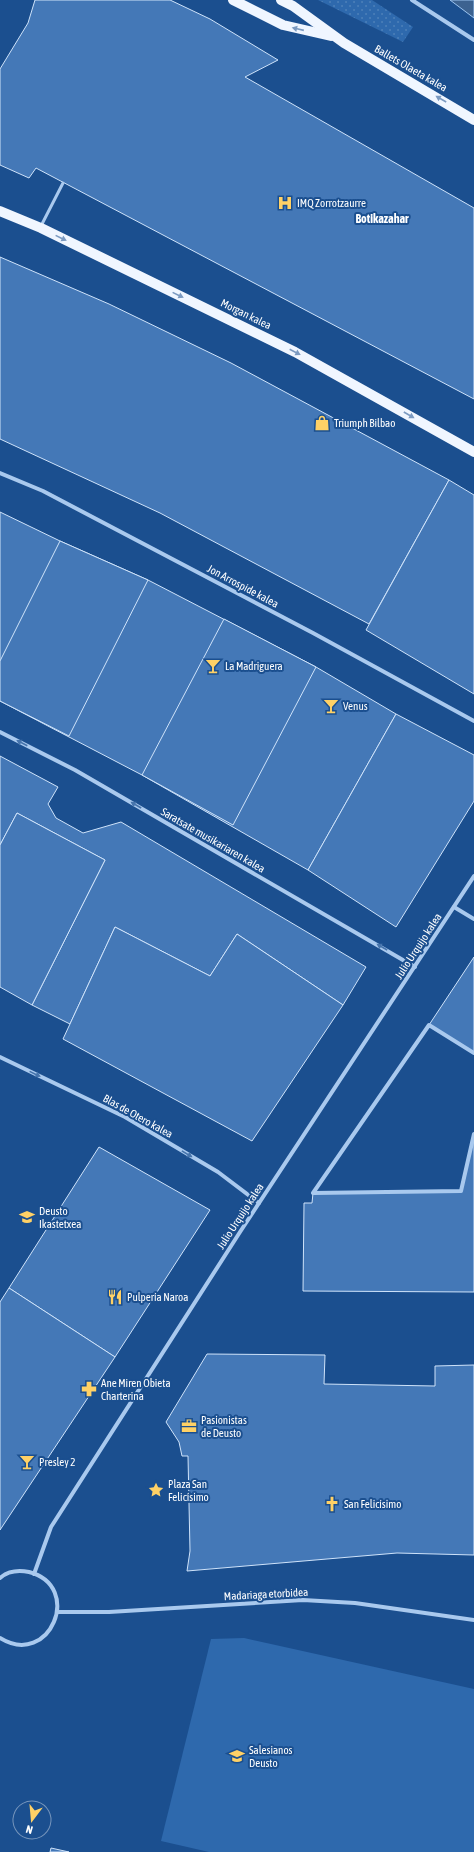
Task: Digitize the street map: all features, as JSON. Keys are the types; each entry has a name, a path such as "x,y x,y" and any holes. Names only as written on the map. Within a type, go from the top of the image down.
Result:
{"main road":[{"name":"Ballets Olaeta kalea","path":"233,0 283,25 336,38"},
{"name":"Ballets Olaeta kalea","path":"281,0 293,6 336,38 474,120"},
{"name":"Morgan kalea","path":"0,211 41,228 295,352 474,452"}],"street":[{"path":"412,0 474,40"},
{"name":"Jon Arrospide kalea","path":"0,473 43,492 299,625 474,721"},
{"name":"Saratsate musikariaren kalea","path":"0,732 75,770 415,967"},
{"name":"Julio Urquijo kalea","path":"34,1574 51,1527 259,1203 474,876"},
{"path":"454,907 474,919"},
{"path":"474,1053 430,1025 313,1193 461,1191 474,1134"},
{"name":"Blas de Otero kalea","path":"0,1057 125,1117 218,1172 259,1203"},
{"path":"0,1578 13,1572 23,1571 45,1579 53,1588 57,1600 58,1612 55,1622 49,1632 30,1644 18,1645 0,1638"},
{"name":"Madariaga etorbidea","path":"58,1612 109,1612 304,1600 355,1603 474,1620"}],"lane":[{"path":"41,228 63,183"}],"shaded area":[{"path":"318,0 372,0 413,27 403,42"},
{"path":"450,0 474,0 474,18"},
{"name":"Salesianos Deusto","path":"244,1638 474,1689 474,1852 209,1852 161,1841 211,1639"}],"building":[{"name":"IMQ Zorrotzaurre","path":"35,0 170,0 210,19 278,60 245,77 474,208 474,399 36,168 29,178 0,165 0,69 28,23"},
{"path":"0,257 109,304 231,363 449,480 369,624 160,513 0,439"},
{"path":"449,480 474,495 474,694 366,630"},
{"path":"0,512 60,541 148,580 316,667 396,714 308,870 142,775 0,701"},
{"path":"60,541 148,580 69,736 0,701 0,661"},
{"path":"224,619 316,667 233,825 142,775"},
{"path":"396,714 474,755 474,801 396,927 308,870"},
{"path":"0,756 58,787 48,804 56,818 83,833 121,822 366,967 343,1005 237,934 210,976 115,927 70,1024 32,1005 105,860 17,813 0,845"},
{"path":"17,813 105,860 32,1005 0,987 0,845"},
{"path":"115,927 210,976 237,934 343,1005 252,1141 63,1039"},
{"path":"474,957 474,1053 429,1025"},
{"path":"474,1134 474,1292 303,1291 304,1203 312,1203 313,1193 461,1191"},
{"path":"99,1147 210,1210 115,1357 9,1288"},
{"path":"9,1288 115,1357 0,1530 0,1302"},
{"name":"San Felicísimo","path":"207,1354 325,1355 324,1384 435,1386 435,1366 474,1365 474,1555 397,1553 187,1571 190,1551 188,1456 182,1456 179,1442 166,1422"},
{"path":"51,1848 69,1852 50,1852"}],"place":[{"name":"IMQ Zorrotzaurre","path":"285,203"},
{"name":"Triumph Bilbao","path":"322,423"},
{"name":"La Madriguera","path":"213,666"},
{"name":"Venus","path":"331,706"},
{"name":"Deusto Ikastetxea","path":"27,1217"},
{"name":"Pulpería Naroa","path":"115,1297"},
{"name":"Ane Miren Obieta Charterina","path":"89,1389"},
{"name":"Pasionistas de Deusto","path":"189,1426"},
{"name":"Presley 2","path":"27,1462"},
{"name":"Plaza San Felicísimo","path":"156,1490"},
{"name":"San Felicísimo","path":"332,1504"},
{"name":"Salesianos Deusto","path":"237,1756"}],"district":[{"name":"Botikazahar","path":"382,219"}]}
